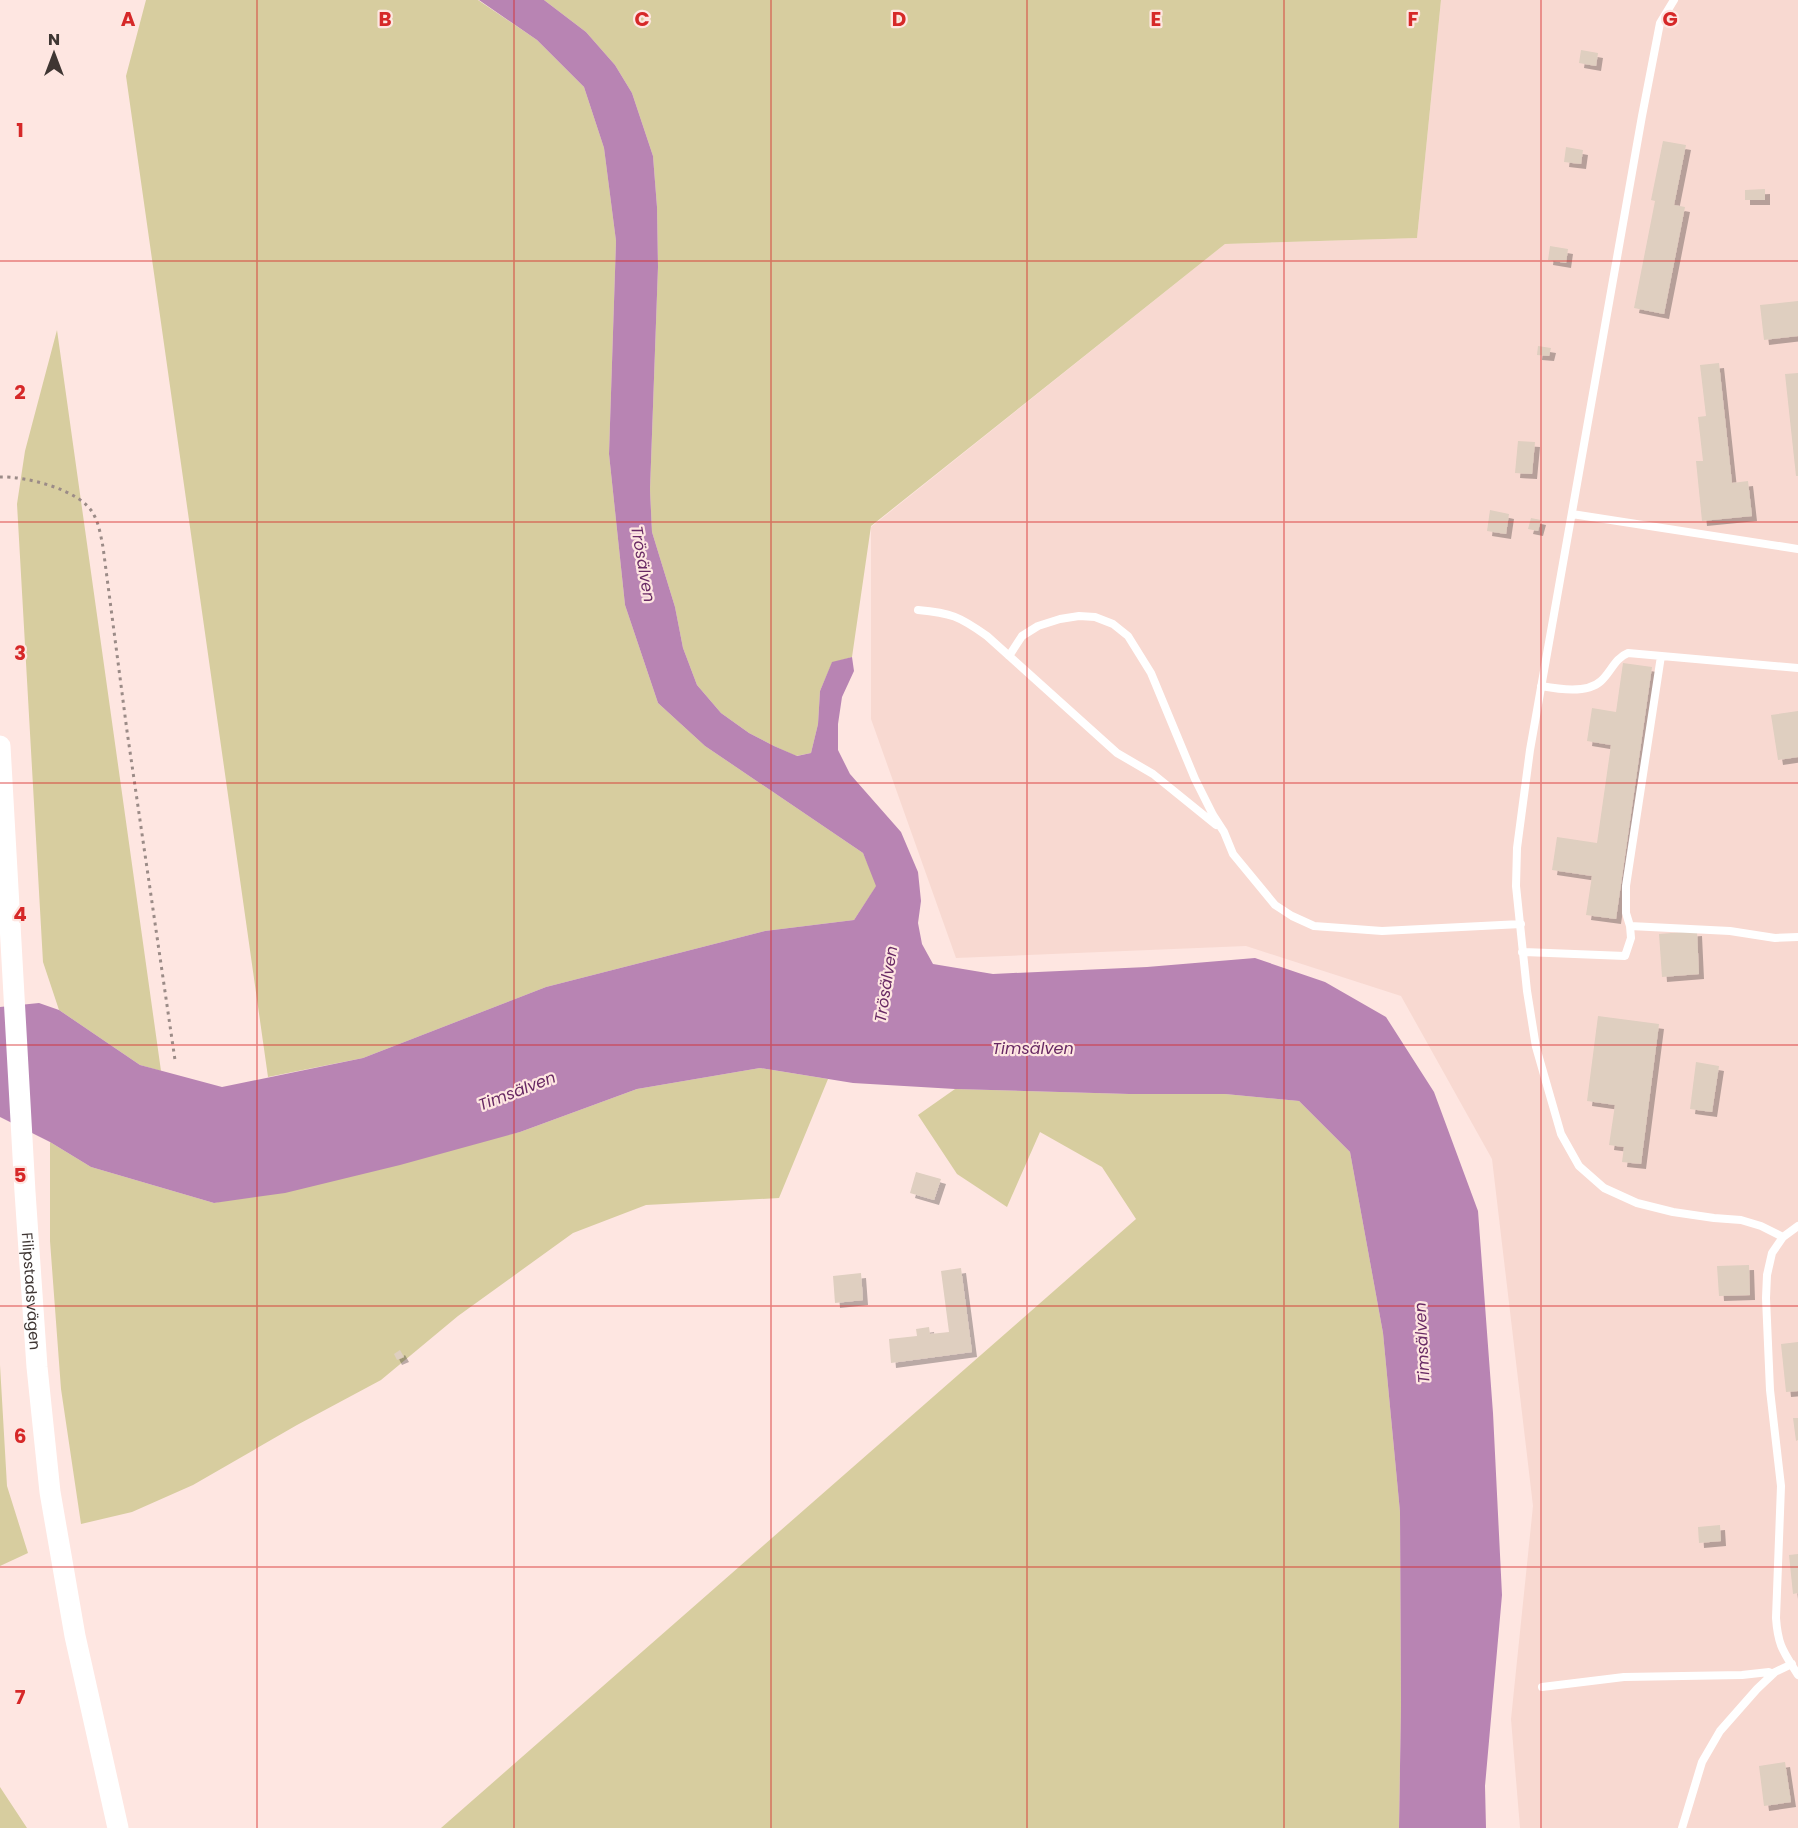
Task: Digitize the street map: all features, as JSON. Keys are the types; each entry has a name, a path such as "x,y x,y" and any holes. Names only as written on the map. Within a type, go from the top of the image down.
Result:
{"main road":[{"name":"Filipstadsvägen","path":"0,746 21,1132 37,1367 50,1492 75,1636 118,1828"}],"lane":[{"path":"1674,0 1660,23 1654,48 1530,750 1517,848 1516,886 1522,952 1536,1047 1561,1134 1579,1166 1604,1188 1637,1203 1714,1218 1741,1220 1761,1226 1783,1237"},
{"path":"1572,514 1798,549"},
{"path":"918,610 943,612 964,619 987,636 1117,753 1153,774 1224,832"},
{"path":"1009,656 1022,636 1038,626 1059,619 1079,616 1095,617 1113,624 1128,636 1151,673 1195,779 1224,832 1233,854 1275,905 1292,916 1314,926 1382,931 1521,924"},
{"path":"1541,686 1562,689 1588,688 1600,682 1622,656 1628,653 1798,668"},
{"path":"1522,952 1625,956 1631,938 1626,913 1626,886 1661,656"},
{"path":"1630,926 1730,931 1775,938 1798,937"},
{"path":"1798,1226 1783,1237 1772,1253 1767,1275 1766,1298 1770,1390 1780,1486 1776,1618 1782,1649 1798,1675"},
{"path":"1682,1828 1702,1762 1720,1731 1773,1674 1792,1665"},
{"path":"1542,1687 1624,1677 1742,1675 1769,1672 1773,1674"}],"path":[{"path":"0,477 61,488 77,497 93,513 97,524 103,547 127,731 175,1060"}],"shaded area":[{"path":"146,0 478,0 537,40 584,87 604,148 616,241 609,454 625,605 658,703 705,746 863,853 877,885 854,920 765,931 546,987 363,1058 268,1077 126,76"},
{"path":"544,0 1441,0 1417,238 1225,244 871,526 852,657 832,663 820,691 818,724 811,753 796,756 749,733 721,713 697,685 683,648 675,607 652,532 650,490 658,267 653,156 632,93 615,65 586,32"},
{"path":"1441,0 1798,0 1798,1828 1520,1828 1511,1719 1533,1506 1492,1159 1401,996 1246,946 956,958 871,719 871,527 1225,244 1417,238"},
{"path":"57,330 161,1071 140,1065 59,1010 43,962 17,504 25,451"},
{"path":"760,1068 828,1079 779,1198 646,1205 573,1233 458,1316 381,1380 193,1485 132,1512 81,1524 61,1389 50,1241 50,1142 91,1167 214,1203 520,1132 637,1089"},
{"path":"955,1089 1225,1094 1299,1101 1350,1152 1383,1333 1400,1512 1399,1828 441,1828 1136,1219 1102,1167 1040,1132 1007,1207 957,1174 918,1115"},
{"path":"0,1365 7,1486 28,1553 0,1566"},
{"path":"0,1787 27,1828 0,1828"}],"water":[{"path":"479,0 544,0 586,32 615,65 632,93 653,156 657,207 658,267 650,490 652,532 675,607 683,648 697,685 721,713 749,733 797,756 811,753 818,724 820,691 832,662 852,657 854,671 842,697 838,724 838,750 850,774 901,832 918,872 921,901 918,923 922,944 933,964 993,974 1147,967 1255,958 1325,982 1386,1017 1434,1092 1478,1211 1493,1413 1502,1595 1485,1786 1486,1828 1399,1828 1400,1512 1383,1333 1350,1152 1299,1101 1225,1094 955,1089 853,1083 760,1068 637,1089 520,1132 400,1165 285,1193 214,1203 91,1167 50,1142 0,1117 0,1007 39,1003 59,1010 140,1065 222,1087 363,1058 546,987 765,931 854,920 876,886 863,853 705,746 658,703 625,605 609,454 616,241 604,148 584,87 537,40"}],"building":[{"path":"1581,50 1598,53 1596,66 1579,63"},
{"path":"1663,141 1686,145 1674,205 1685,207 1664,314 1634,308 1655,201 1651,200"},
{"path":"1566,147 1583,150 1581,164 1564,162"},
{"path":"1765,189 1765,200 1745,200 1745,190"},
{"path":"1550,246 1568,249 1566,263 1548,260"},
{"path":"1798,301 1798,336 1764,340 1760,305"},
{"path":"1538,346 1551,348 1549,356 1537,355"},
{"path":"1719,363 1732,483 1748,481 1752,516 1702,521 1696,461 1703,461 1698,417 1706,416 1700,365"},
{"path":"1798,373 1798,476 1796,476 1785,374"},
{"path":"1518,441 1535,442 1532,474 1515,473"},
{"path":"1490,510 1509,514 1506,534 1487,531"},
{"path":"1531,518 1541,520 1538,531 1528,529"},
{"path":"1623,663 1652,667 1616,919 1586,915 1592,876 1552,870 1557,837 1597,843 1611,745 1587,741 1592,708 1616,712"},
{"path":"1798,711 1798,757 1778,760 1771,715"},
{"path":"1697,931 1699,974 1662,977 1659,934"},
{"path":"1598,1016 1659,1024 1641,1164 1622,1162 1624,1147 1609,1145 1615,1105 1587,1101"},
{"path":"1696,1062 1719,1066 1712,1112 1690,1109"},
{"path":"916,1172 941,1179 934,1200 910,1193"},
{"path":"1749,1265 1750,1295 1719,1296 1717,1266"},
{"path":"961,1268 972,1352 891,1363 889,1339 917,1336 916,1329 929,1327 930,1334 949,1332 941,1271"},
{"path":"861,1273 863,1300 835,1303 833,1276"},
{"path":"1798,1342 1798,1391 1786,1392 1781,1344"},
{"path":"400,1350 404,1357 397,1360 394,1354"},
{"path":"1793,1418 1798,1418 1798,1440 1796,1441"},
{"path":"1720,1525 1721,1541 1699,1543 1698,1527"},
{"path":"1798,1554 1798,1593 1793,1594 1789,1555"},
{"path":"1785,1762 1791,1802 1764,1806 1759,1766"}],"water label":[{"name":"Trösälven","path":"643,564"},
{"name":"Trösälven","path":"886,984"},
{"name":"Timsälven","path":"1033,1048"},
{"name":"Timsälven","path":"517,1091"},
{"name":"Timsälven","path":"1422,1343"}]}
